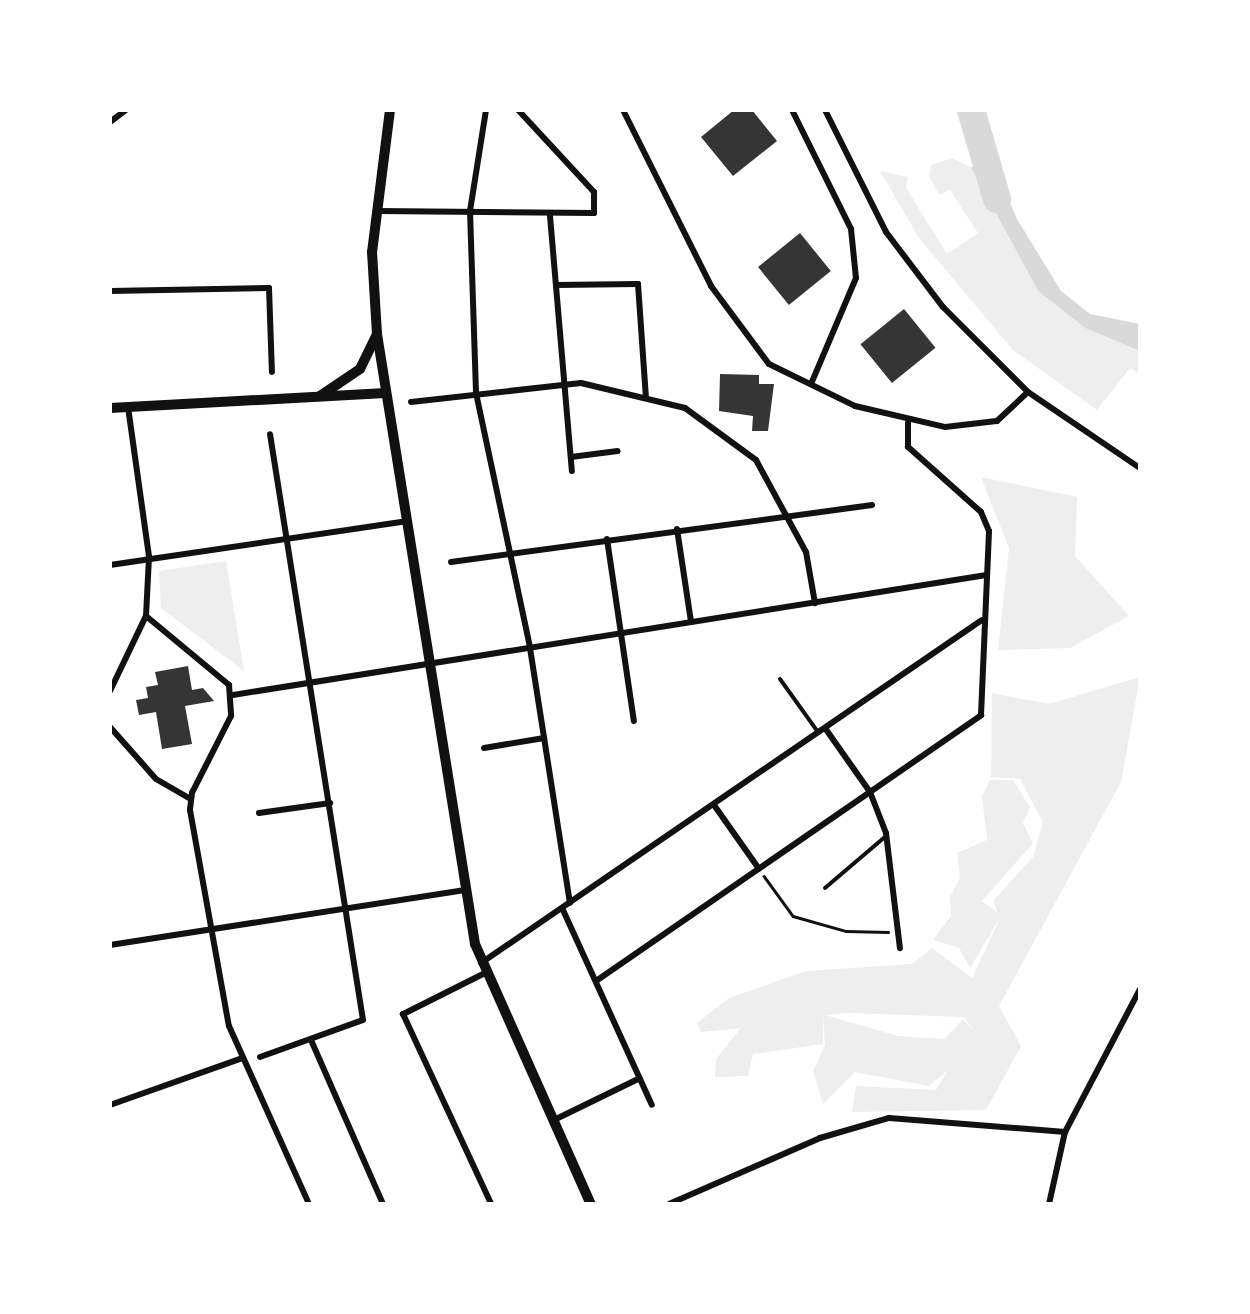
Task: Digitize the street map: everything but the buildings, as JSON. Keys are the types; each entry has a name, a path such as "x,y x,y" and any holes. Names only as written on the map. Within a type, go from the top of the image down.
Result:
{"main road":[{"path":"390,110 372,252 378,334 467,890 483,968 592,1204"},
{"path":"315,399 360,369 378,334"},
{"path":"110,408 386,393"}],"street":[{"path":"110,122 126,110"},
{"path":"486,110 470,211 476,393 506,555 530,648 570,904"},
{"path":"377,210 584,218 597,210 594,192 518,110"},
{"path":"623,110 737,329 769,364 908,423 983,426 1008,414 1028,392"},
{"path":"792,110 851,229 856,278 810,384"},
{"path":"825,110 870,203 920,280 1028,392 1140,468"},
{"path":"550,216 572,471"},
{"path":"556,285 638,284 646,397"},
{"path":"110,291 269,288 272,372"},
{"path":"411,402 562,384 646,397 685,408 756,460 806,552 815,602"},
{"path":"110,692 146,616 149,558 128,407"},
{"path":"596,981 981,715 989,531 981,512 922,466 908,448 908,423"},
{"path":"260,1057 363,1020 270,434"},
{"path":"570,457 618,450"},
{"path":"451,562 872,505"},
{"path":"110,565 408,521"},
{"path":"677,529 692,622"},
{"path":"607,540 634,721"},
{"path":"233,695 986,575"},
{"path":"146,616 222,676 233,695 231,716 190,799 221,1000 309,1204"},
{"path":"490,1204 404,1010 483,968 983,619"},
{"path":"110,727 156,779 190,799"},
{"path":"822,730 870,792 886,833 900,948"},
{"path":"484,748 544,738"},
{"path":"259,813 330,803"},
{"path":"714,804 759,868"},
{"path":"110,945 467,890"},
{"path":"563,910 652,1105"},
{"path":"1049,1204 1065,1132 1140,989"},
{"path":"311,1040 382,1204"},
{"path":"110,1105 243,1058"},
{"path":"556,1119 640,1078"},
{"path":"668,1204 820,1138 889,1118 1065,1132"}],"lane":[{"path":"780,679 822,730"},
{"path":"825,888 883,844 886,833"}],"path":[{"path":"759,868 793,916 846,931 900,932"}],"shaded area":[{"path":"952,158 971,167 1038,291 1085,328 1140,351 1140,374 1130,368 1097,410 1013,350 919,238 880,171 908,177 906,188 947,254 978,233 950,190 939,195 929,176 931,165"},
{"path":"971,167 995,167 1017,219 1061,291 1090,314 1140,324 1140,351 1085,328 1038,291"},
{"path":"981,477 1077,497 1075,556 1129,616 1070,648 998,650 1009,548"},
{"path":"226,561 244,671 161,608 159,571"},
{"path":"1140,677 1121,782 999,1006 1021,1046 986,1110 852,1112 856,1086 936,1090 948,1070 929,1086 855,1072 823,1104 813,1071 825,1045 823,1015 823,1044 753,1054 748,1076 715,1077 716,1059 741,1028 701,1032 697,1023 729,998 806,971 912,964 932,948 972,978 1001,916 970,968 959,948 933,940 951,916 950,897 960,878 957,853 987,840 982,796 990,780 1013,780 1030,807 1023,823 1033,843 982,901 998,913 993,901 1033,857 1043,822 1020,779 991,777 992,693 1049,704","holes":["825,1015 964,1017 973,1030 963,1019 944,1039 898,1036"]}],"waterway":[{"path":"971,110 997,199"}]}
